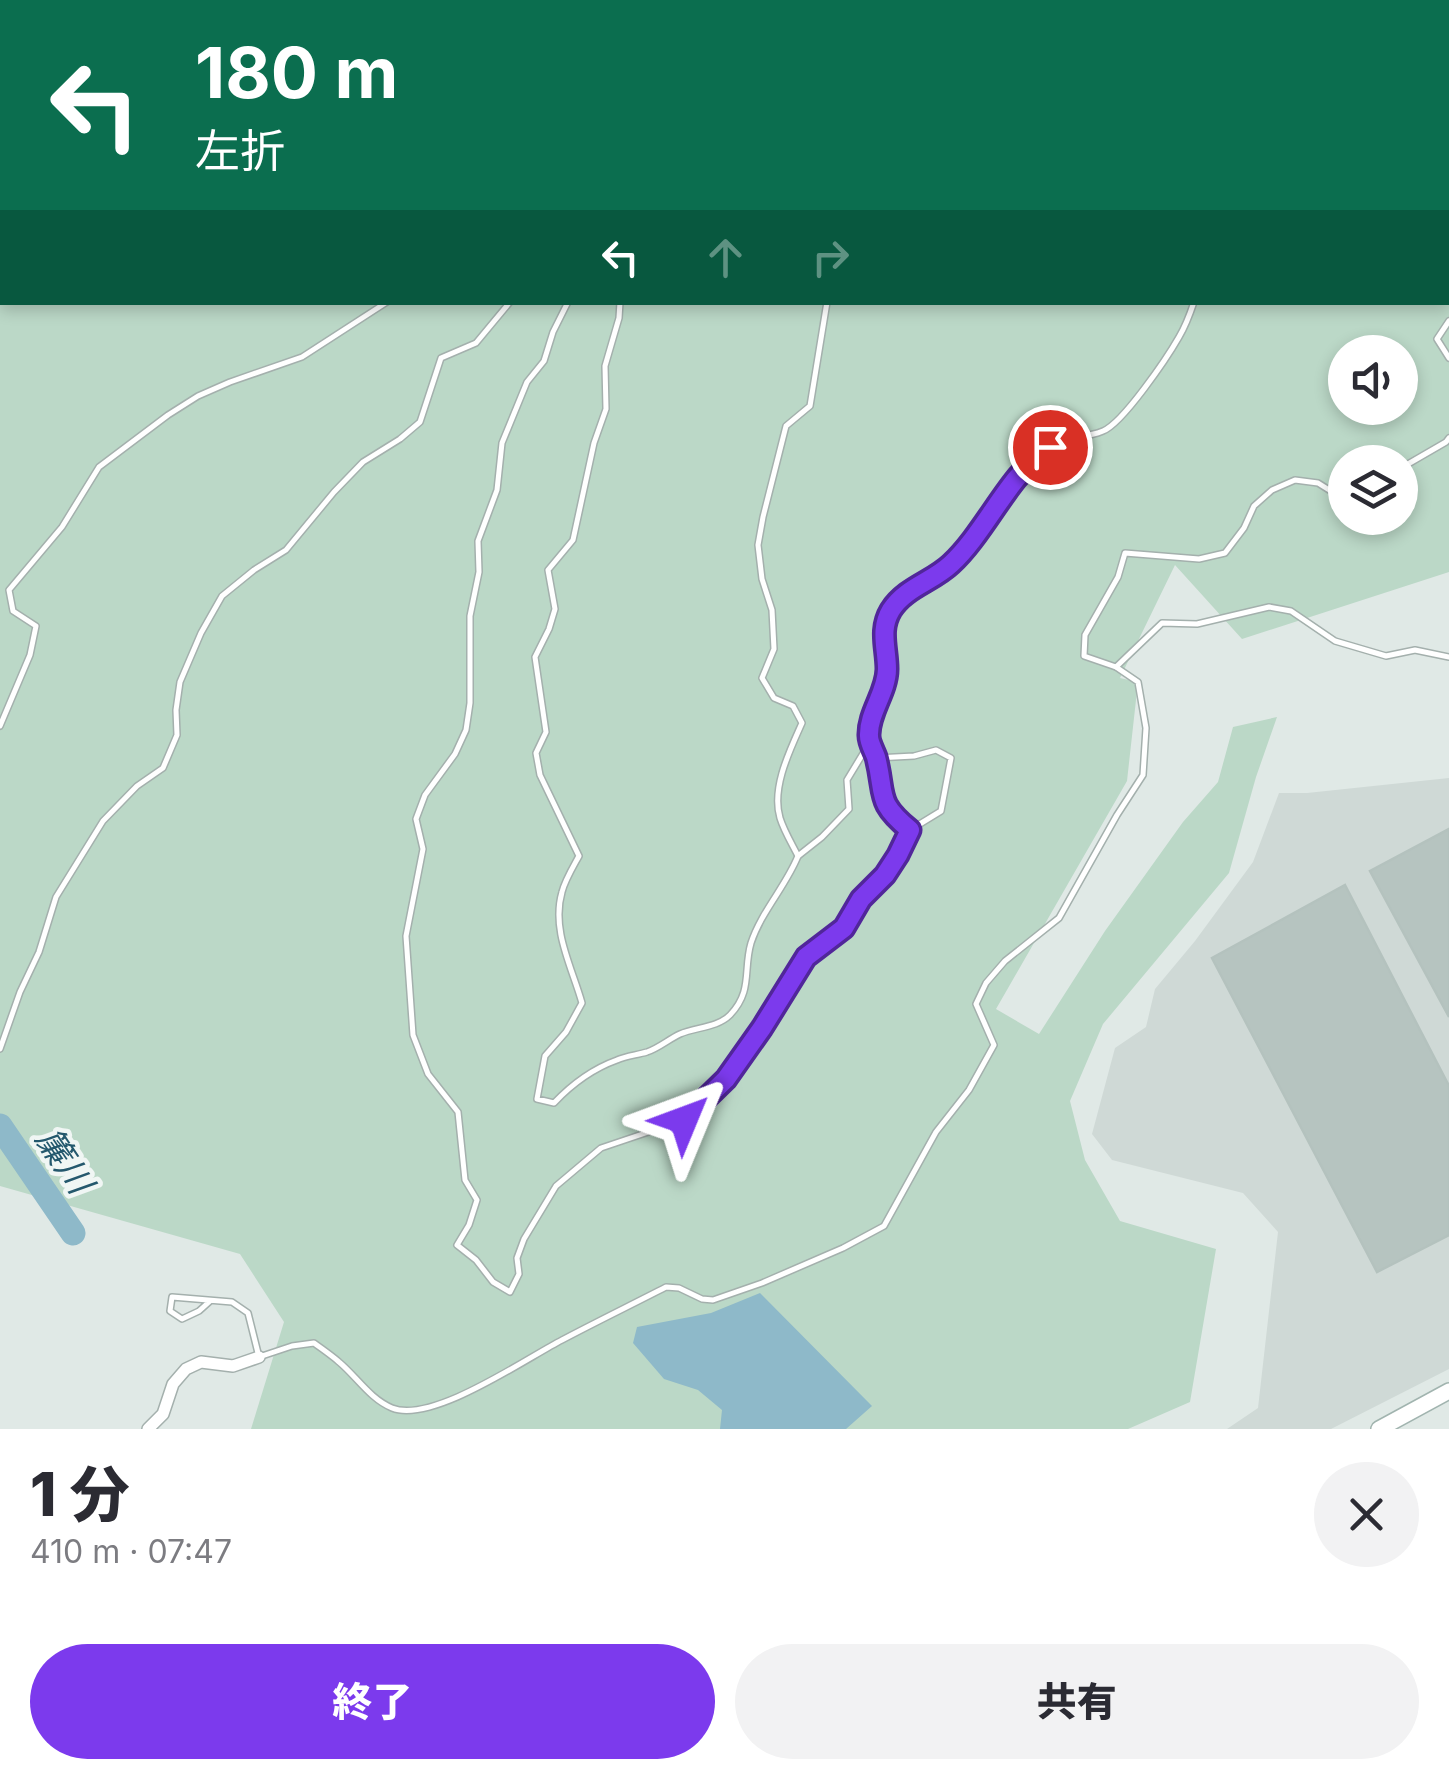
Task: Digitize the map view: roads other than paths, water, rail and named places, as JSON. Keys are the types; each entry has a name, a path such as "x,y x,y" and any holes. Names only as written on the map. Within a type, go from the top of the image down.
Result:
{"street":[{"path":"148,1429 163,1414 174,1384 186,1369 201,1362 233,1366 258,1357"},
{"path":"1379,1429 1449,1391"}],"lane":[{"path":"0,726 30,655 36,626 13,611 10,590 62,527 99,467 198,396 302,358 382,305"},
{"path":"0,1049 64,882 104,821 138,786 164,768 177,736 180,682 222,596 286,550 363,462 420,422 441,358 476,343 508,305"},
{"path":"566,305 544,362 527,382 502,443 497,490 478,541 479,572 470,616 470,703 466,730 455,754 425,796 416,818 423,848 406,936 413,1035 428,1074 458,1112 466,1180 477,1200 457,1245 476,1260 493,1282 510,1292 519,1274 517,1258 524,1239 556,1186 576,1168 601,1148 684,1120 726,1079 806,957 844,928 861,899 885,875 910,830 941,811 950,758 936,750 914,756 876,758"},
{"path":"620,305 620,318 605,366 606,410 594,444 573,540 548,570 555,610 550,629 534,657 546,732 536,753 540,775 579,856 562,892 559,915 562,946 582,1002 566,1032 545,1056 537,1099 554,1102 572,1084 607,1064 650,1051 729,1016 748,986 751,944 768,910 798,856 849,808 848,780 870,741"},
{"path":"798,856 779,816 779,792 802,723 793,706 774,698 762,678 774,649 772,610 762,580 758,545 786,426 810,406 827,305"},
{"path":"910,830 891,815 881,795 869,736 888,673 883,632 888,615 919,584 953,563 1018,476 1050,447 1067,436 1107,430 1143,390 1179,337 1193,305"},
{"path":"1449,321 1437,339 1449,358"},
{"path":"1418,458 1449,438"},
{"path":"208,1302 182,1319 170,1310 172,1297 232,1302 248,1313 258,1357 292,1346 314,1344 392,1408 417,1410 475,1388 666,1287 713,1300 843,1248 884,1226 936,1132 969,1090 994,1045 976,1004 986,983 1005,961 1059,918 1143,774 1146,728 1138,682 1116,667 1084,656 1085,635 1118,578 1125,553 1199,559 1225,554 1254,506 1272,490 1295,480 1318,483 1328,490"},
{"path":"1116,667 1162,623 1197,624 1269,606 1291,611 1334,641 1386,656 1415,650 1449,657"}],"water":[{"path":"760,1293 872,1406 846,1429 720,1429 722,1410 698,1390 664,1379 633,1343 637,1327 711,1313"}],"waterway":[{"name":"簾川","path":"0,1126 73,1233"}]}
